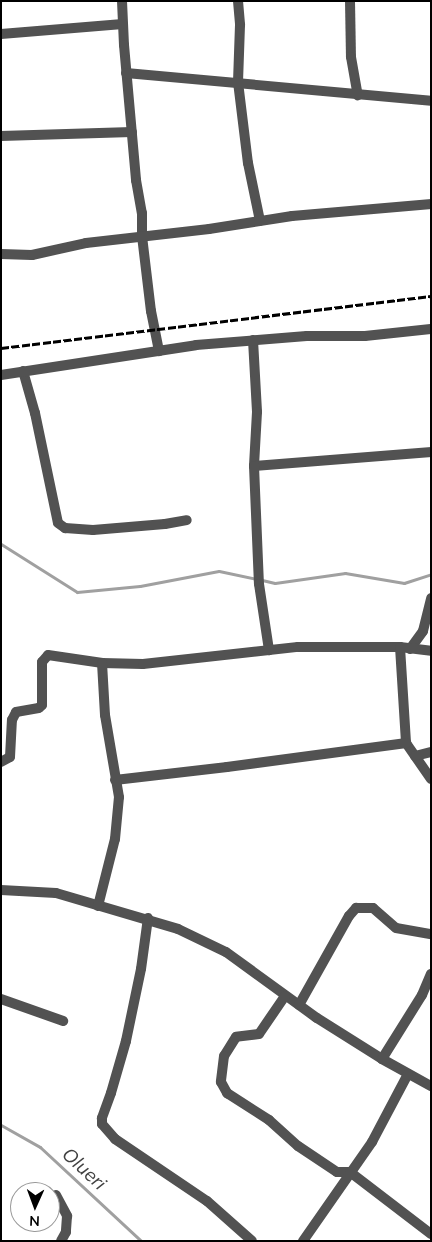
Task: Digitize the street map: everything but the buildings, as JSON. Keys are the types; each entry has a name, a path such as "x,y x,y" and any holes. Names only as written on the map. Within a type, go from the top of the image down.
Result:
{"street":[{"path":"122,1 126,73 142,213 142,236 151,312 159,351"},
{"path":"238,1 240,26 238,82 247,156 260,221"},
{"path":"350,1 351,58 358,95"},
{"path":"1,34 123,24"},
{"path":"126,73 431,101"},
{"path":"1,136 132,132"},
{"path":"1,254 16,256 32,255 86,243 260,221 431,204"},
{"path":"1,375 159,351 253,340 306,336 365,336 431,329"},
{"path":"253,340 257,412 254,466 258,571 269,650"},
{"path":"23,371 35,413 58,523 65,528 93,530 165,524 187,520"},
{"path":"254,466 431,452"},
{"path":"431,598 423,631 405,648 406,743 431,779"},
{"path":"1,762 10,757 12,720 16,712 39,708 42,705 42,662 44,657 55,654 102,664 143,664 298,647 405,648 431,651"},
{"path":"98,906 116,839 119,797 105,715 102,664"},
{"path":"115,780 227,768 406,743"},
{"path":"415,756 431,752"},
{"path":"1,890 56,893 98,906 148,918 178,929 226,952 285,996 382,1059 431,1086"},
{"path":"299,1005 349,916 356,908 373,908 396,928 431,934"},
{"path":"148,918 141,969 126,1041 112,1093 102,1118 102,1124 115,1139 207,1201 244,1238"},
{"path":"382,1059 422,995 431,974"},
{"path":"285,996 259,1034 236,1037 224,1056 221,1082 227,1093 269,1120 298,1146 337,1172 350,1172 431,1234"},
{"path":"1,999 63,1020"},
{"path":"303,1241 372,1142 408,1074"},
{"path":"60,1203 67,1216 66,1232 61,1241"}],"waterway":[{"path":"1,544 77,592 140,586 219,571 256,579"},
{"path":"262,580 275,583 345,573 404,583 431,574"},
{"name":"Olueri","path":"1,1125 40,1147 141,1241"}],"railway":[{"path":"1,348 431,296"}]}
